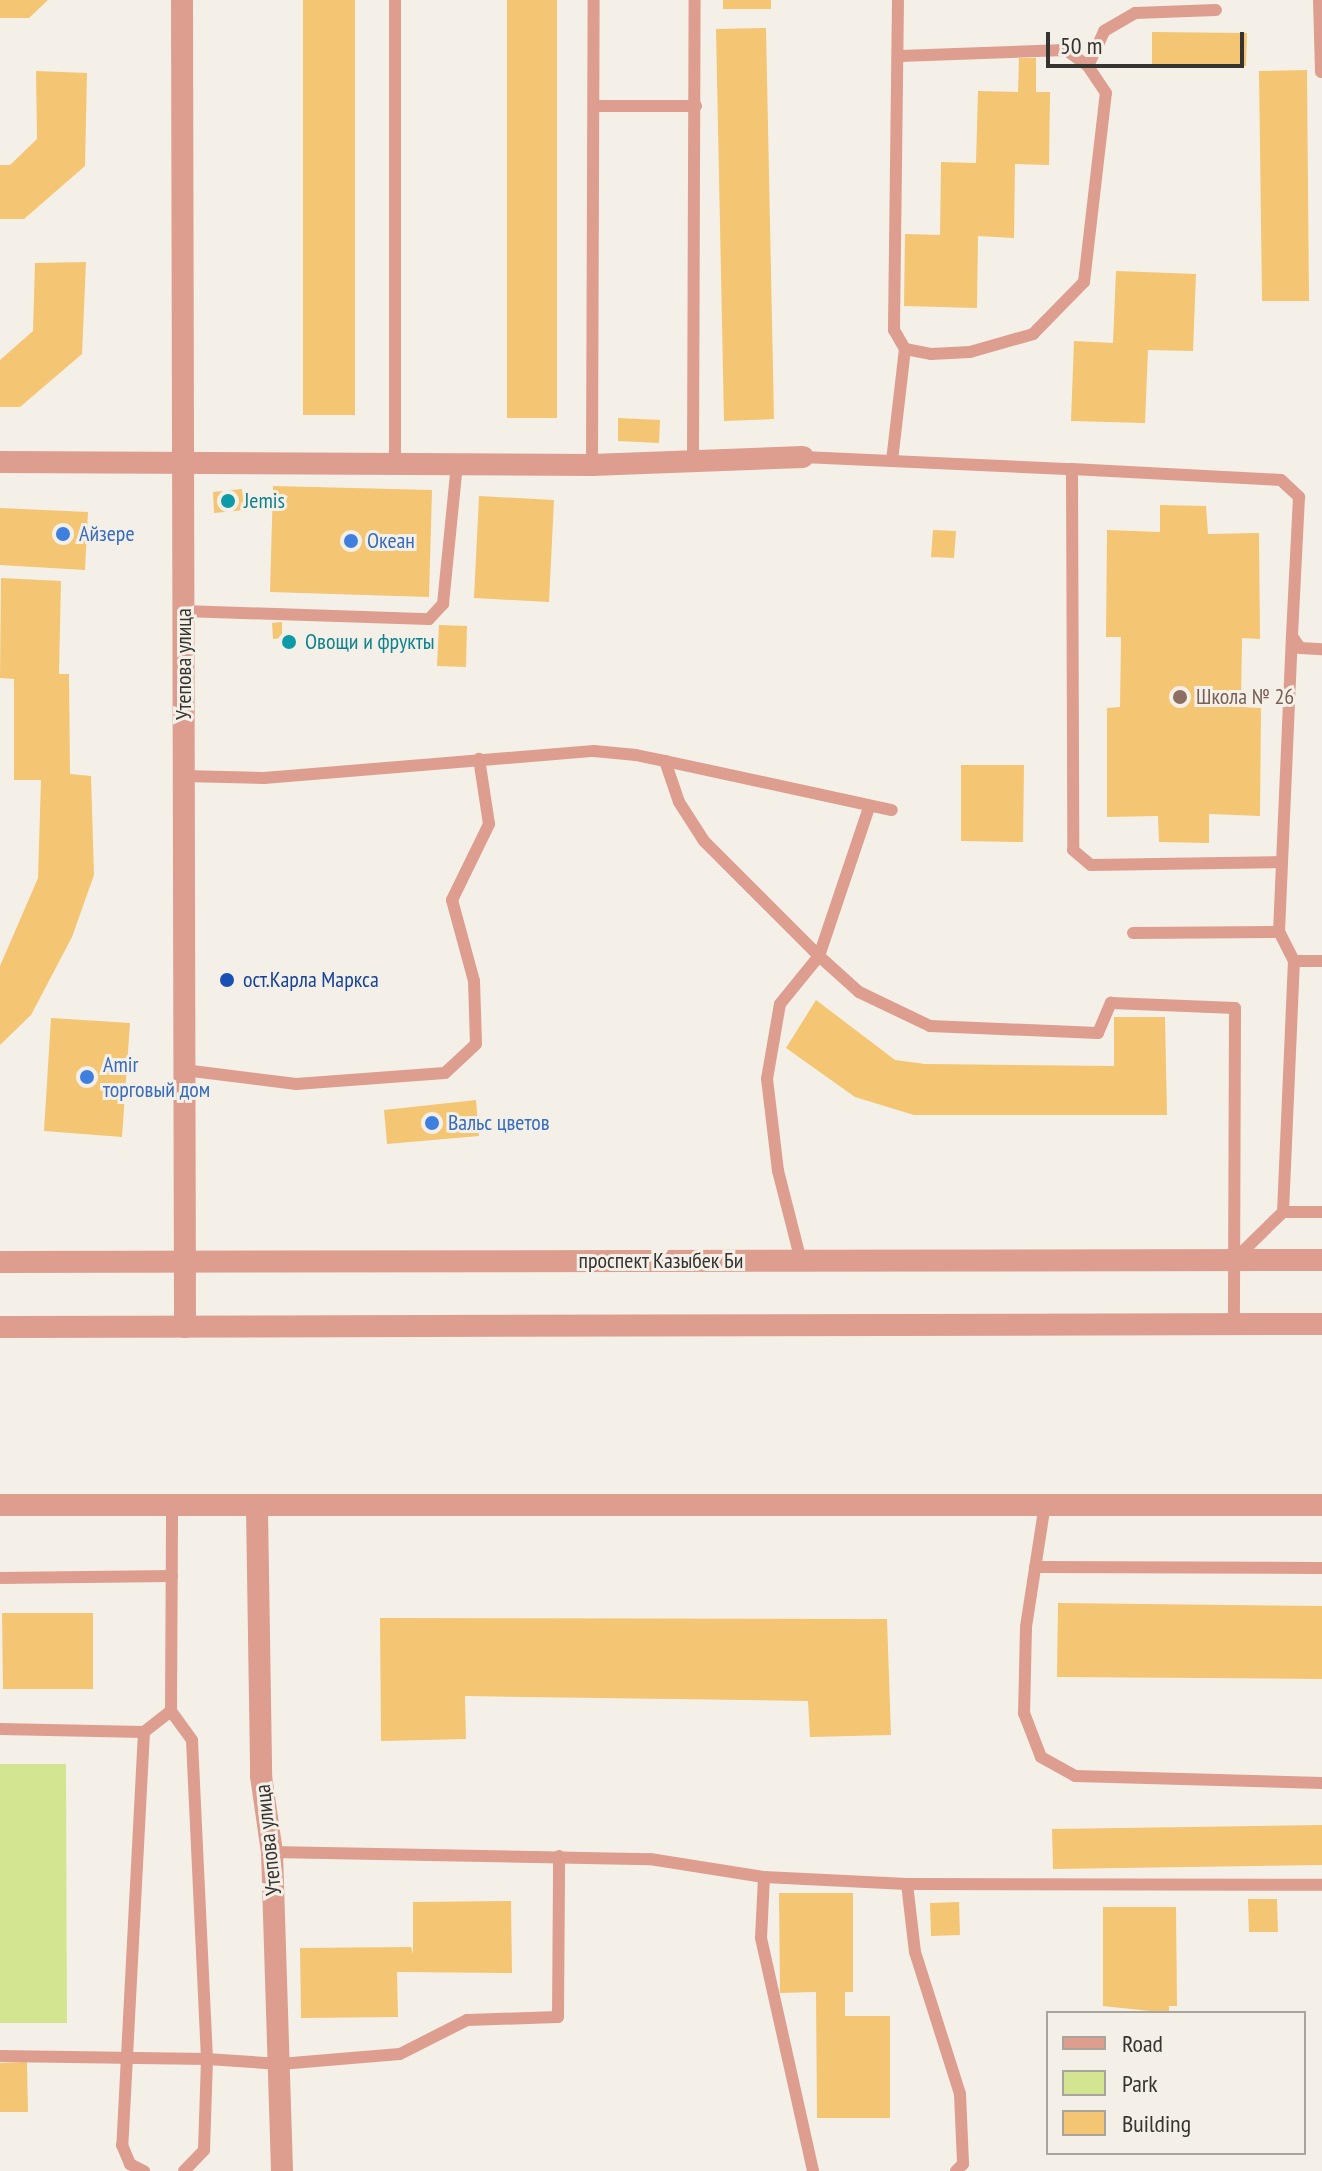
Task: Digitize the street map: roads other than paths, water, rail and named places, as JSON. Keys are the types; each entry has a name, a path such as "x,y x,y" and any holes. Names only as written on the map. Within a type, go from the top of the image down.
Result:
{"street":[{"name":"Утепова улица","path":"182,0 185,1327"},
{"path":"0,462 592,465 803,457"},
{"name":"проспект Казыбек Би","path":"0,1262 1322,1260"},
{"path":"0,1327 1322,1324"},
{"path":"0,1505 172,1505 257,1509 1322,1505"},
{"name":"Утепова улица","path":"257,1509 261,1776 272,1852 282,2171"}],"lane":[{"path":"395,0 395,464"},
{"path":"592,465 594,0"},
{"path":"693,460 695,0"},
{"path":"892,461 905,349 894,330 900,56 898,0"},
{"path":"1319,0 1321,72"},
{"path":"1088,66 1104,31 1135,13 1216,10"},
{"path":"900,56 1066,50 1088,66 1106,93 1084,282 1033,334 970,352 905,349"},
{"path":"595,106 696,106"},
{"path":"803,457 1281,480 1299,497 1279,932 1294,961 1283,1212 1235,1259"},
{"path":"184,611 429,619 443,604 457,464"},
{"path":"1072,469 1073,850 1091,865 1281,862"},
{"path":"1292,636 1300,648 1322,649"},
{"path":"183,776 264,778 594,751 665,761 868,810 892,810"},
{"path":"184,1070 296,1084 445,1073 476,1044 474,981 452,900 489,824 479,759"},
{"path":"665,761 679,802 704,841 859,992 930,1026 1098,1033 1111,1003 1235,1008 1234,1324"},
{"path":"801,1261 778,1171 767,1079 780,1004 819,956 868,810"},
{"path":"1133,933 1279,932"},
{"path":"1294,961 1322,961"},
{"path":"1283,1212 1322,1212"},
{"path":"1045,1504 1035,1567 1024,1713 1041,1757 1075,1776 1322,1783"},
{"path":"172,1505 171,1711 192,1740 207,2059 204,2150 184,2171"},
{"path":"1035,1567 1322,1568"},
{"path":"0,1578 172,1576"},
{"path":"0,1729 144,1732 171,1711"},
{"path":"144,1732 122,2145 130,2164 144,2171"},
{"path":"272,1852 650,1859 764,1877 907,1884 1322,1885"},
{"path":"0,2056 207,2059 280,2064 400,2054 467,2020 558,2017 559,1856"},
{"path":"764,1877 761,1938 813,2171"},
{"path":"907,1884 915,1952 960,2094 963,2164 956,2171"}],"place":[{"name":"Jemis","path":"228,501"},
{"name":"Айзере","path":"63,534"},
{"name":"Океан","path":"351,541"},
{"name":"Овощи и фрукты","path":"289,642"},
{"name":"Школа № 26","path":"1180,697"},
{"name":"ост.Карла Маркса","path":"227,980"},
{"name":"Amir торговый дом","path":"87,1077"},
{"name":"Вальс цветов","path":"432,1123"}]}
